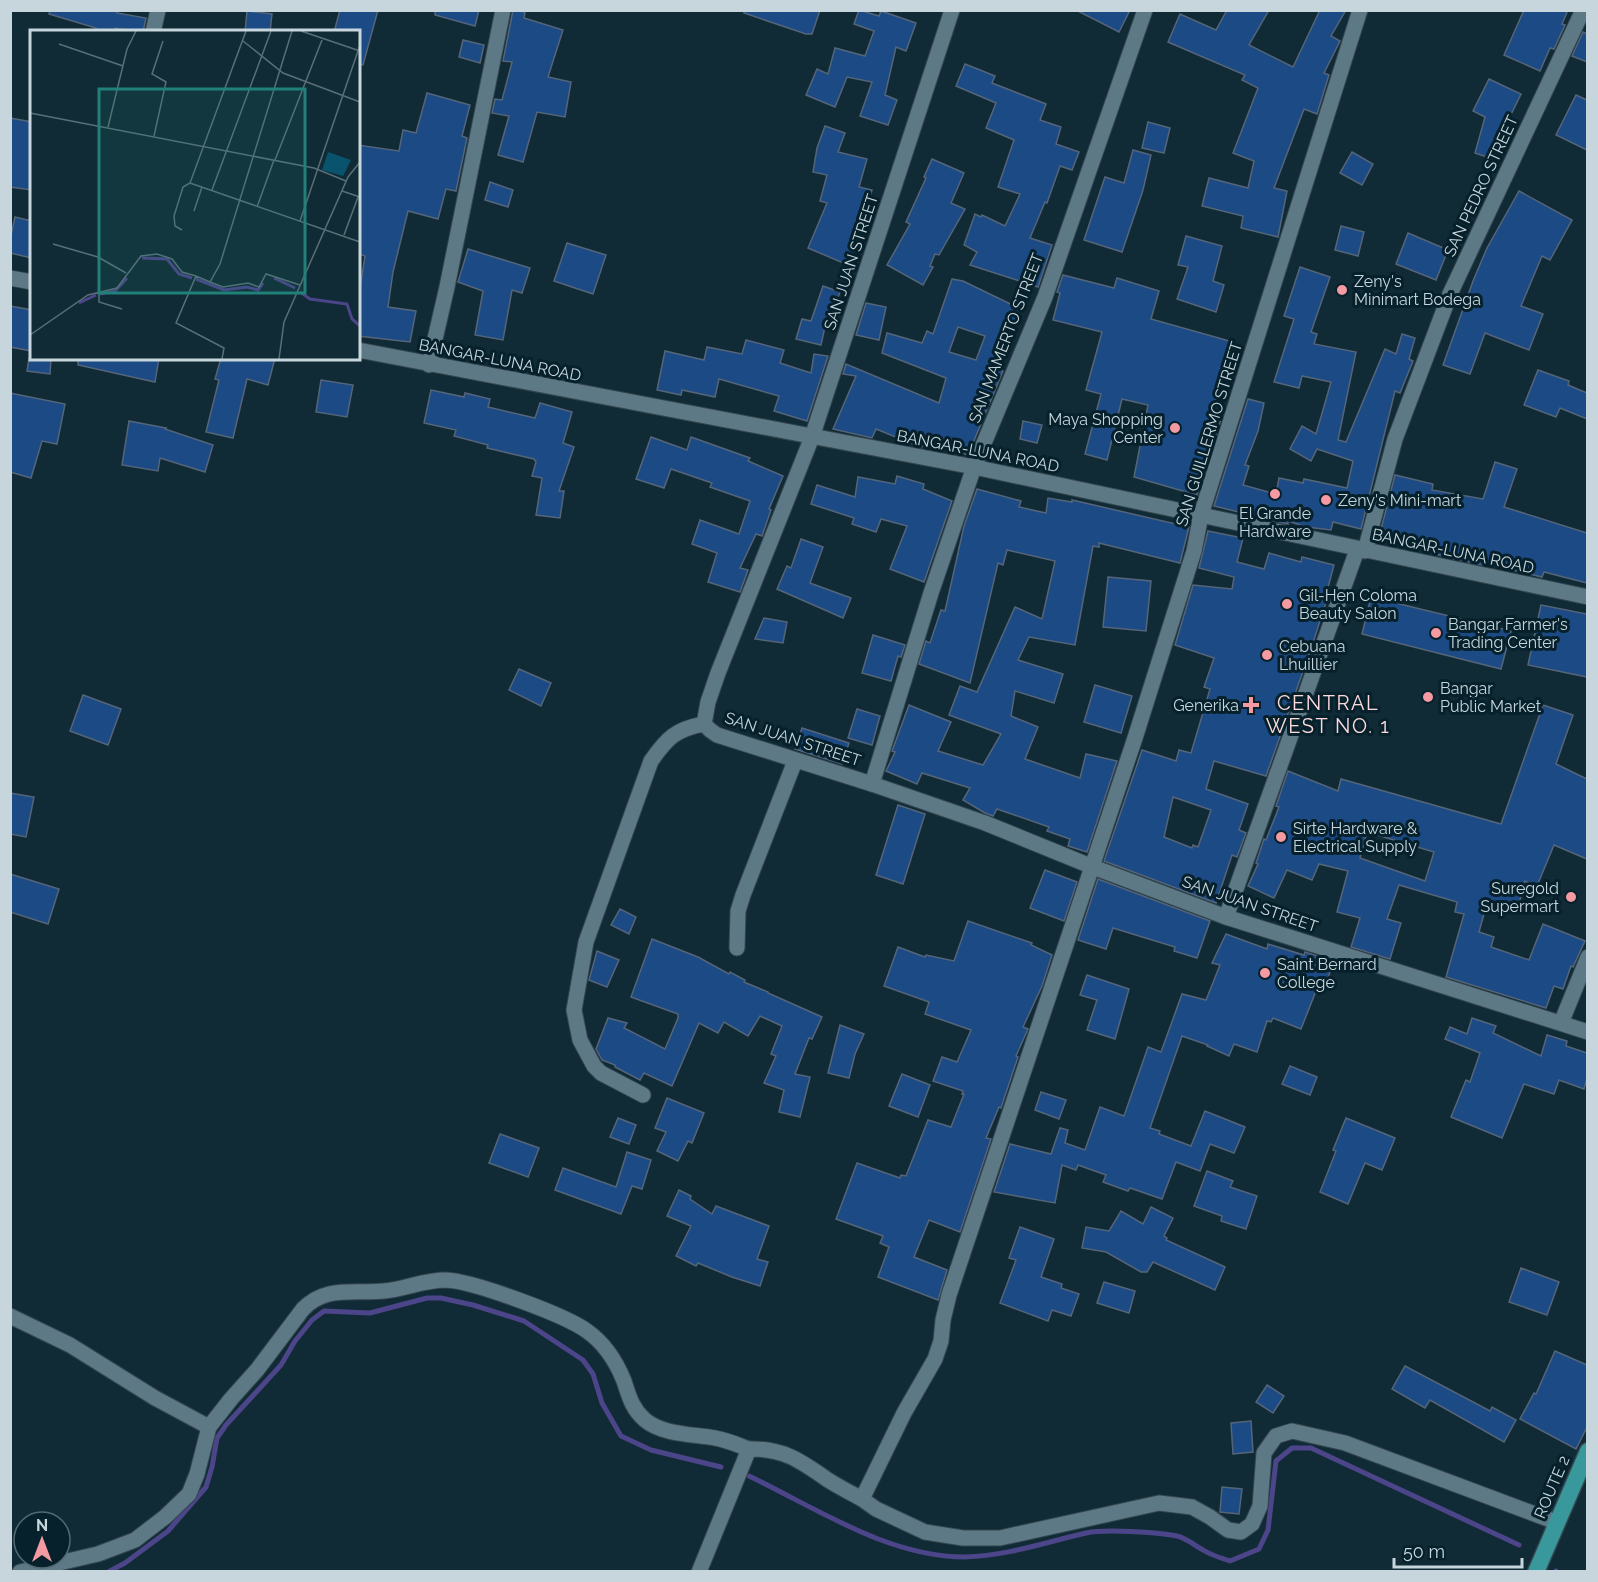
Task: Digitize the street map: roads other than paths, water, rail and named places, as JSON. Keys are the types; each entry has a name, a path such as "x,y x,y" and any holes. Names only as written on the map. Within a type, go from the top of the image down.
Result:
{"highway":[{"name":"ROUTE 2","path":"1536,1572 1587,1451"}],"street":[{"path":"153,30 158,10"},
{"path":"429,365 503,10"},
{"name":"SAN JUAN STREET","path":"952,10 812,437 718,673 708,702 704,724 717,735 872,783 985,823 1226,917 1587,1032"},
{"name":"SAN MAMERTO STREET","path":"872,783 931,593 974,467 1045,297 1145,10"},
{"name":"SAN GUILLERMO STREET","path":"862,1499 904,1413 935,1359 941,1341 949,1295 1093,867 1179,601 1194,551 1201,515 1360,10"},
{"name":"SAN PEDRO STREET","path":"1226,917 1361,550 1395,439 1450,294 1583,10"},
{"path":"10,278 30,282"},
{"name":"BANGAR-LUNA ROAD","path":"360,350 974,467 1587,597"},
{"path":"643,1095 601,1073 588,1058 580,1040 574,1010 578,981 586,942 651,761 664,742 675,733 704,724"},
{"path":"737,948 738,911 795,760"},
{"path":"1561,1023 1587,957"},
{"path":"20,1572 98,1554 135,1540 165,1517 189,1494 198,1474 209,1427 312,1299 324,1294 386,1291 424,1282 448,1280 469,1284 562,1317 587,1331 611,1354 632,1404 645,1420 664,1429 717,1438 749,1449 784,1453 808,1464 876,1509 925,1532 963,1538 1000,1538 1159,1503 1192,1508 1228,1530 1241,1532 1252,1524 1260,1506 1264,1453 1276,1436 1292,1431 1345,1443 1556,1522"},
{"path":"10,1316 70,1345 155,1398 209,1427"},
{"path":"699,1572 749,1449"}],"waterway":[{"path":"108,1572 125,1563 168,1531 206,1487 217,1438 226,1425 281,1365 295,1341 312,1320 324,1311 370,1313 427,1298 441,1298 524,1321 583,1360 593,1374 602,1403 621,1436 651,1450 721,1467"},
{"path":"749,1476 826,1516 880,1540 936,1555 981,1556 1026,1548 1086,1533 1118,1531 1177,1536 1230,1561 1259,1549 1268,1530 1276,1461 1292,1448 1311,1448 1519,1545"}],"place":[{"name":"Zeny's Minimart Bodega","path":"1342,290"},
{"name":"Maya Shopping Center","path":"1175,428"},
{"name":"El Grande Hardware","path":"1275,494"},
{"name":"Zeny's Mini-mart","path":"1326,500"},
{"name":"Gil-Hen Coloma Beauty Salon","path":"1287,604"},
{"name":"Bangar Farmer's Trading Center","path":"1436,633"},
{"name":"Cebuana Lhuillier","path":"1267,655"},
{"name":"Bangar Public Market","path":"1428,697"},
{"name":"Generika","path":"1251,705"},
{"name":"Sirte Hardware & Electrical Supply","path":"1281,837"},
{"name":"Suregold Supermart","path":"1571,897"},
{"name":"Saint Bernard College","path":"1265,973"}],"district":[{"name":"CENTRAL WEST NO. 1","path":"1328,714"}]}
